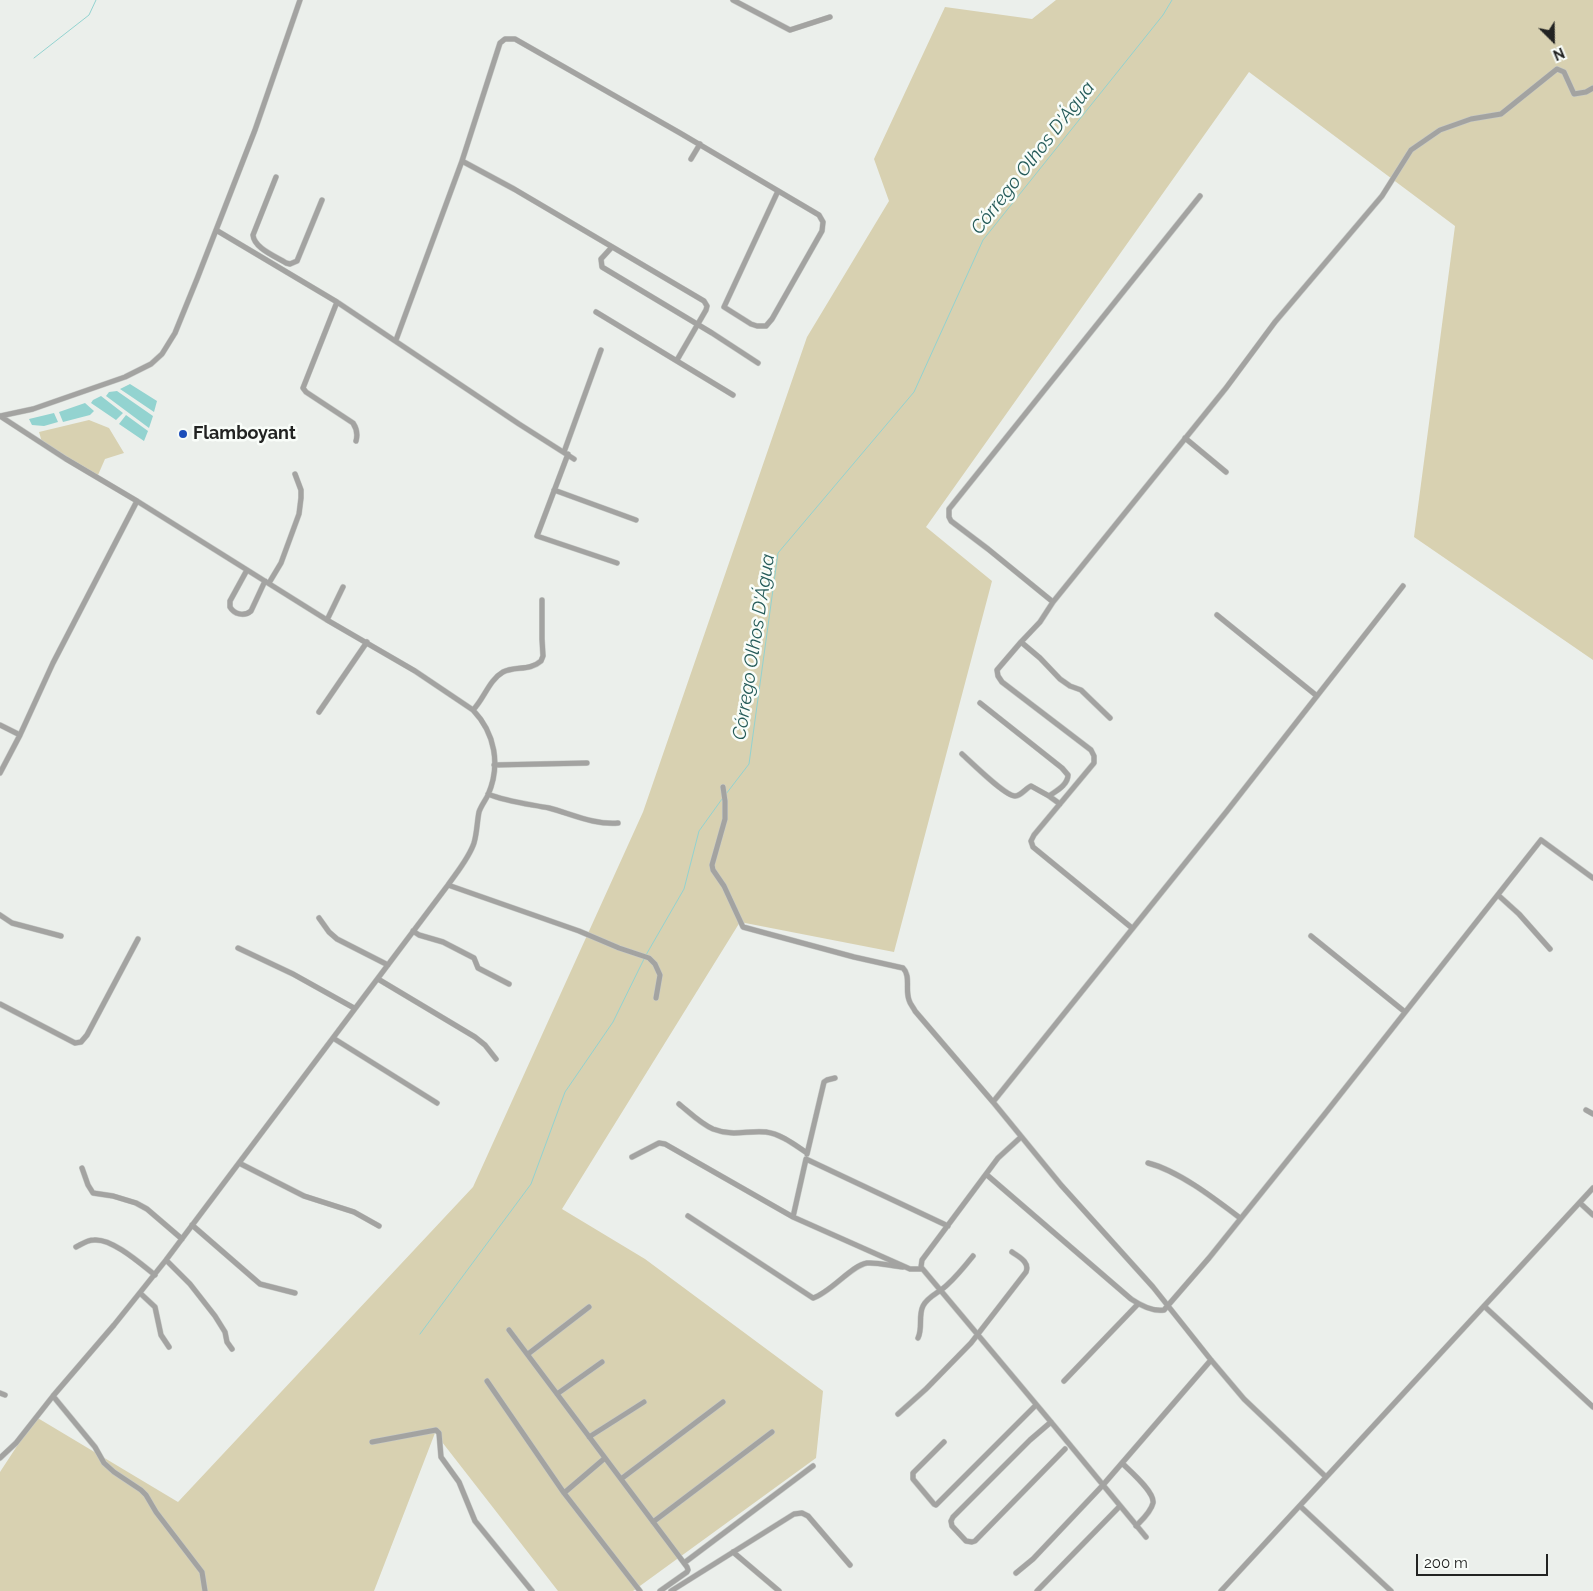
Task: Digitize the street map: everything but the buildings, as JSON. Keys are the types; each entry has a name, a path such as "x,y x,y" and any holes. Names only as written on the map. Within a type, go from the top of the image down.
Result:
{"street":[{"path":"0,416 33,409 117,380 148,366 158,359 175,333 216,230 255,130 300,0"},
{"path":"735,0 790,30 830,18"},
{"path":"396,340 462,161 500,44 505,39 515,40 700,144 819,215 824,228 772,320 766,326 757,326 724,308 778,191"},
{"path":"1132,928 1032,847 1032,837 1094,762 1094,756 1091,750 1002,682 997,672 999,667 1040,622 1053,602 1226,388 1275,322 1382,196 1411,150 1440,130 1471,119 1501,114 1557,68 1564,72 1574,94 1586,92 1593,88"},
{"path":"691,159 700,144"},
{"path":"462,161 514,189 704,301 707,308 677,360"},
{"path":"276,177 253,235 258,246 286,263 290,264 297,261 322,200"},
{"path":"1053,602 951,521 949,510 1200,196"},
{"path":"216,230 337,302 574,459"},
{"path":"612,247 601,259 602,267 758,363"},
{"path":"269,262 273,255"},
{"path":"337,302 303,388 306,392 353,423 358,436 356,441"},
{"path":"596,312 733,395"},
{"path":"601,350 581,402 554,490 537,536 617,563"},
{"path":"0,416 66,459 327,620 415,671 473,710 490,734 494,746 494,765 488,794 479,811 474,842 470,853 448,885 155,1275 16,1443 1,1455"},
{"path":"1185,438 1226,472"},
{"path":"247,570 230,601 232,611 243,615 251,611 267,582 281,563 301,506 301,490 295,474"},
{"path":"554,490 636,520"},
{"path":"0,773 20,735 53,663 137,502"},
{"path":"993,1102 1227,811 1403,586"},
{"path":"327,620 343,587"},
{"path":"473,710 493,682 502,673 532,666 541,661 543,656 542,600"},
{"path":"1217,615 1317,696"},
{"path":"319,712 367,642"},
{"path":"1021,642 1060,679 1070,686 1081,690 1110,718"},
{"path":"980,703 1062,768 1068,775 1068,780 1049,796"},
{"path":"0,725 20,735"},
{"path":"962,754 996,785 1012,796 1031,786 1060,804"},
{"path":"494,765 587,763"},
{"path":"723,787 726,801 725,819 712,865 743,927 756,932 903,968 907,974 909,1001 915,1011 1062,1185 1153,1287 1244,1399 1326,1477"},
{"path":"488,794 556,810 591,821 618,823"},
{"path":"987,1175 1138,1304 1159,1311 1164,1310 1240,1218 1541,840 1593,878"},
{"path":"448,885 562,924 648,958 655,964 660,976 656,998"},
{"path":"1498,895 1515,910 1550,949"},
{"path":"0,915 12,923 61,936"},
{"path":"319,918 329,932 337,939 388,965"},
{"path":"413,931 419,935 443,942 474,958 477,967 509,984"},
{"path":"1312,936 1405,1012"},
{"path":"0,1004 75,1043 81,1042 87,1035 138,940"},
{"path":"238,948 293,974 354,1008"},
{"path":"378,979 475,1037 485,1045 496,1059"},
{"path":"333,1038 438,1103"},
{"path":"794,1217 824,1082 835,1078"},
{"path":"679,1104 712,1129 739,1134 772,1133 807,1152"},
{"path":"1586,1110 1593,1114"},
{"path":"1021,1137 1002,1154 921,1262 922,1269 1146,1537"},
{"path":"632,1157 656,1144 665,1144 794,1217 910,1269"},
{"path":"806,1159 948,1226"},
{"path":"239,1163 304,1196 354,1212 379,1226"},
{"path":"1148,1163 1162,1168 1205,1192 1240,1218"},
{"path":"82,1168 88,1185 93,1192 136,1203 147,1209 182,1239"},
{"path":"1221,1591 1593,1188"},
{"path":"1580,1203 1593,1215"},
{"path":"688,1216 814,1298 862,1265 877,1264 922,1269"},
{"path":"192,1225 260,1284 295,1293"},
{"path":"76,1247 95,1240 106,1242 124,1252 155,1275"},
{"path":"898,1414 926,1389 978,1334 1027,1271 1026,1264 1012,1252"},
{"path":"918,1338 920,1334 920,1316 923,1307 931,1296 957,1275 974,1256"},
{"path":"166,1260 190,1284 215,1316 225,1332 227,1342 232,1349"},
{"path":"140,1293 155,1307 161,1335 170,1347"},
{"path":"1064,1382 1138,1304"},
{"path":"1484,1306 1593,1407"},
{"path":"528,1354 589,1307"},
{"path":"509,1330 684,1563 688,1570 660,1591"},
{"path":"1016,1573 1033,1559 1103,1485 1211,1360"},
{"path":"557,1394 602,1362"},
{"path":"487,1381 564,1493 640,1591"},
{"path":"53,1396 95,1446 104,1463 146,1495 156,1512 202,1572 205,1591"},
{"path":"590,1437 644,1402"},
{"path":"621,1479 723,1402"},
{"path":"944,1442 912,1476 936,1505 1036,1404"},
{"path":"1051,1422 1030,1440 953,1517 951,1521 952,1526 966,1541 972,1542 975,1540 1065,1449"},
{"path":"372,1442 436,1430 439,1433 441,1457 459,1482 475,1522 532,1591"},
{"path":"653,1522 772,1432"},
{"path":"564,1493 605,1458"},
{"path":"1122,1463 1152,1494 1153,1502 1149,1511 1136,1526"},
{"path":"684,1563 813,1466"},
{"path":"1037,1591 1120,1506"},
{"path":"1300,1506 1391,1591"},
{"path":"671,1591 794,1514 802,1513 808,1516 850,1565"},
{"path":"733,1552 779,1591"}],"shaded area":[{"path":"1056,0 1593,0 1593,660 1414,537 1455,226 1249,72 926,527 992,581 894,952 740,922 562,1209 645,1259 823,1391 816,1458 633,1591 558,1591 435,1433 374,1591 0,1591 0,1472 36,1417 178,1502 473,1187 643,812 807,337 889,201 874,159 945,7 1032,19"},
{"path":"89,420 109,428 124,453 105,459 98,475 42,442 39,432"}],"water":[{"path":"130,384 157,401 154,412 120,389"},
{"path":"117,391 153,416 149,428 106,396 109,392"},
{"path":"101,396 123,413 116,420 91,403"},
{"path":"85,403 94,411 90,415 63,422 59,412"},
{"path":"54,413 58,422 44,426 32,425 29,419"},
{"path":"126,415 148,431 144,441 119,424"}],"waterway":[{"path":"34,58 89,15 96,0"},
{"name":"Córrego Olhos D'Água","path":"726,794 749,764 778,553 914,392 983,240 1163,15 1172,0"},
{"name":"Córrego Olhos D'Água","path":"646,955 684,889 699,831 722,799"},
{"name":"Córrego Olhos D'Água","path":"420,1334 531,1184 565,1092 613,1022 644,959"}],"place":[{"name":"Flamboyant","path":"183,434"}]}
